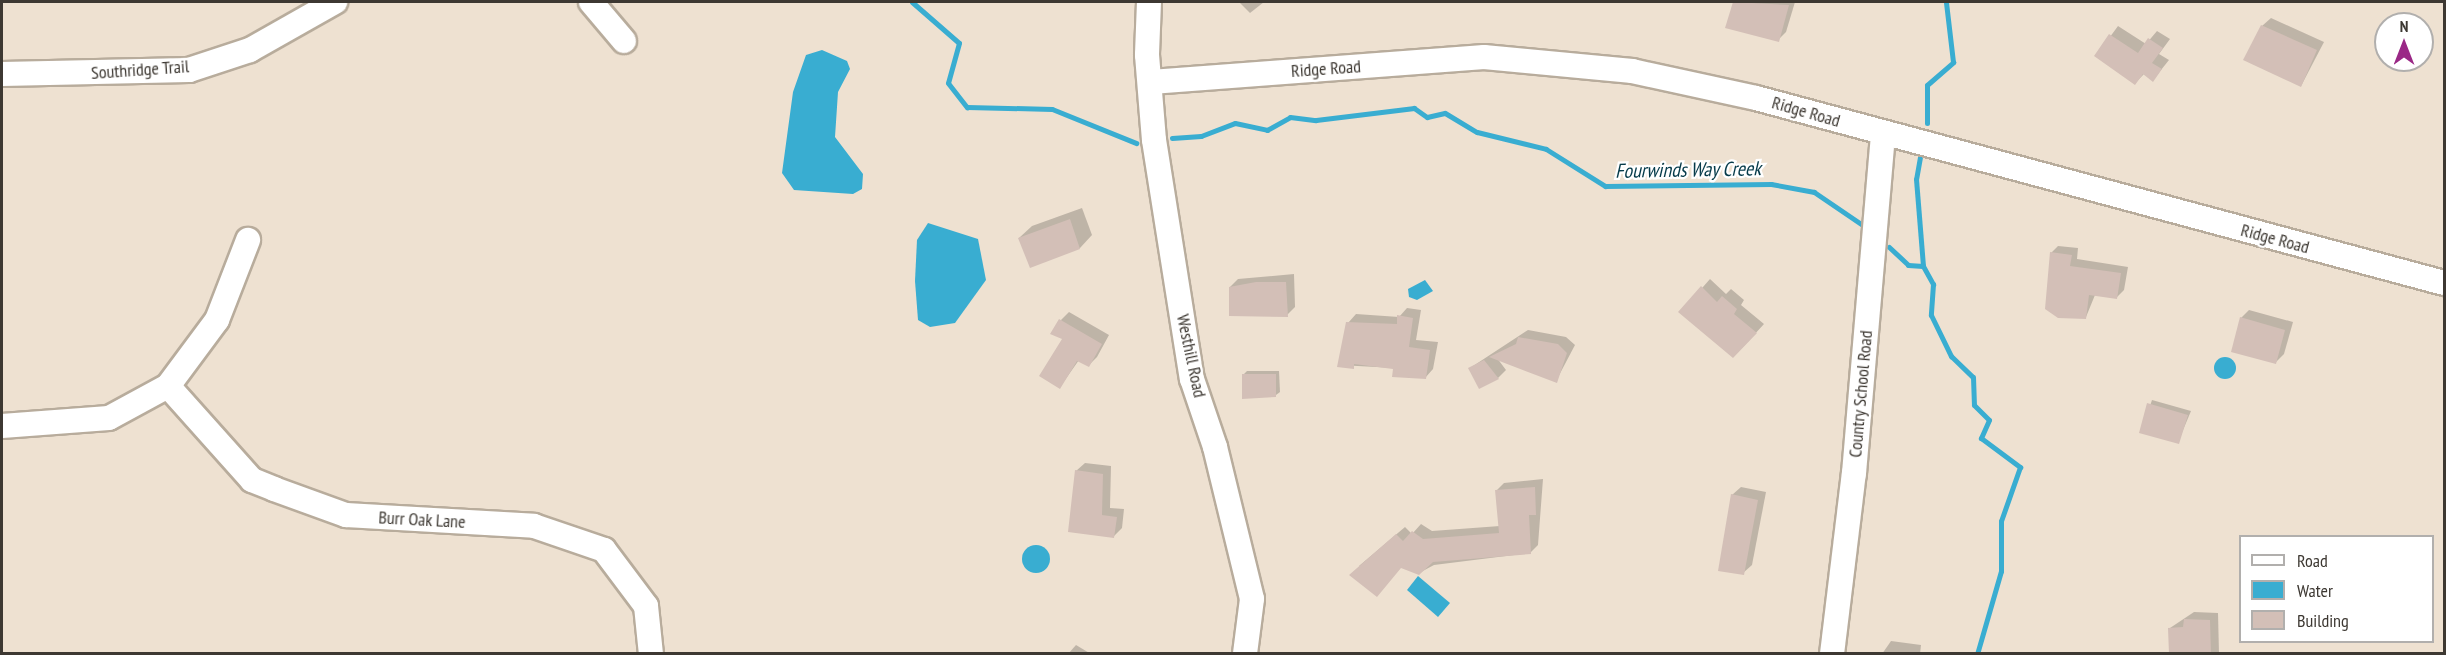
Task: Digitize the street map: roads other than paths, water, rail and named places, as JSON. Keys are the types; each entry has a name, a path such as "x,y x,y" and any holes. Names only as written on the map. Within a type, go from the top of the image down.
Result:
{"street":[{"name":"Southridge Trail","path":"2,74 189,69 250,50 335,2"},
{"path":"591,2 624,41"},
{"name":"Westhill Road","path":"1149,2 1147,55 1154,140 1192,379 1215,447 1252,600 1245,654"},
{"name":"Ridge Road","path":"1151,82 1518,59 1632,71 1882,134 2445,283"},
{"name":"Country School Road","path":"1832,654 1854,473 1882,134"},
{"path":"2,426 109,418 168,386 217,320 249,240"},
{"name":"Burr Oak Lane","path":"168,386 252,480 274,489 346,515 534,526 604,550 646,606 651,654"}],"water":[{"path":"822,50 847,61 850,69 838,92 835,137 863,174 862,189 853,194 794,190 782,173 793,92 806,55"},
{"path":"928,223 978,239 986,280 955,323 930,327 918,320 915,281 917,240"},
{"path":"1425,280 1433,291 1417,300 1409,297 1408,289"},
{"path":"2225,357 2233,360 2236,368 2233,376 2225,379 2217,376 2214,368 2217,360"},
{"path":"1036,545 1046,549 1050,559 1046,569 1036,573 1026,569 1022,559 1026,549"},
{"path":"1418,576 1450,603 1438,617 1407,590"}],"waterway":[{"name":"Fourwinds Way Creek","path":"912,2 959,43 948,83 967,107 1052,109 1136,143"},
{"path":"1927,123 1927,85 1953,62 1946,2"},
{"name":"Fourwinds Way Creek","path":"1172,138 1201,136 1235,123 1267,130 1290,117 1316,120 1414,108 1427,117 1445,113 1477,132 1546,149 1605,186 1771,184 1814,192 1864,226"},
{"path":"1920,157 1916,179 1923,266"},
{"name":"Fourwinds Way Creek","path":"1889,247 1908,265 1923,266 1933,284 1931,315 1951,356 1973,377 1974,405 1989,420 1981,438 2020,467 2001,521 2001,571 1977,654"}]}
